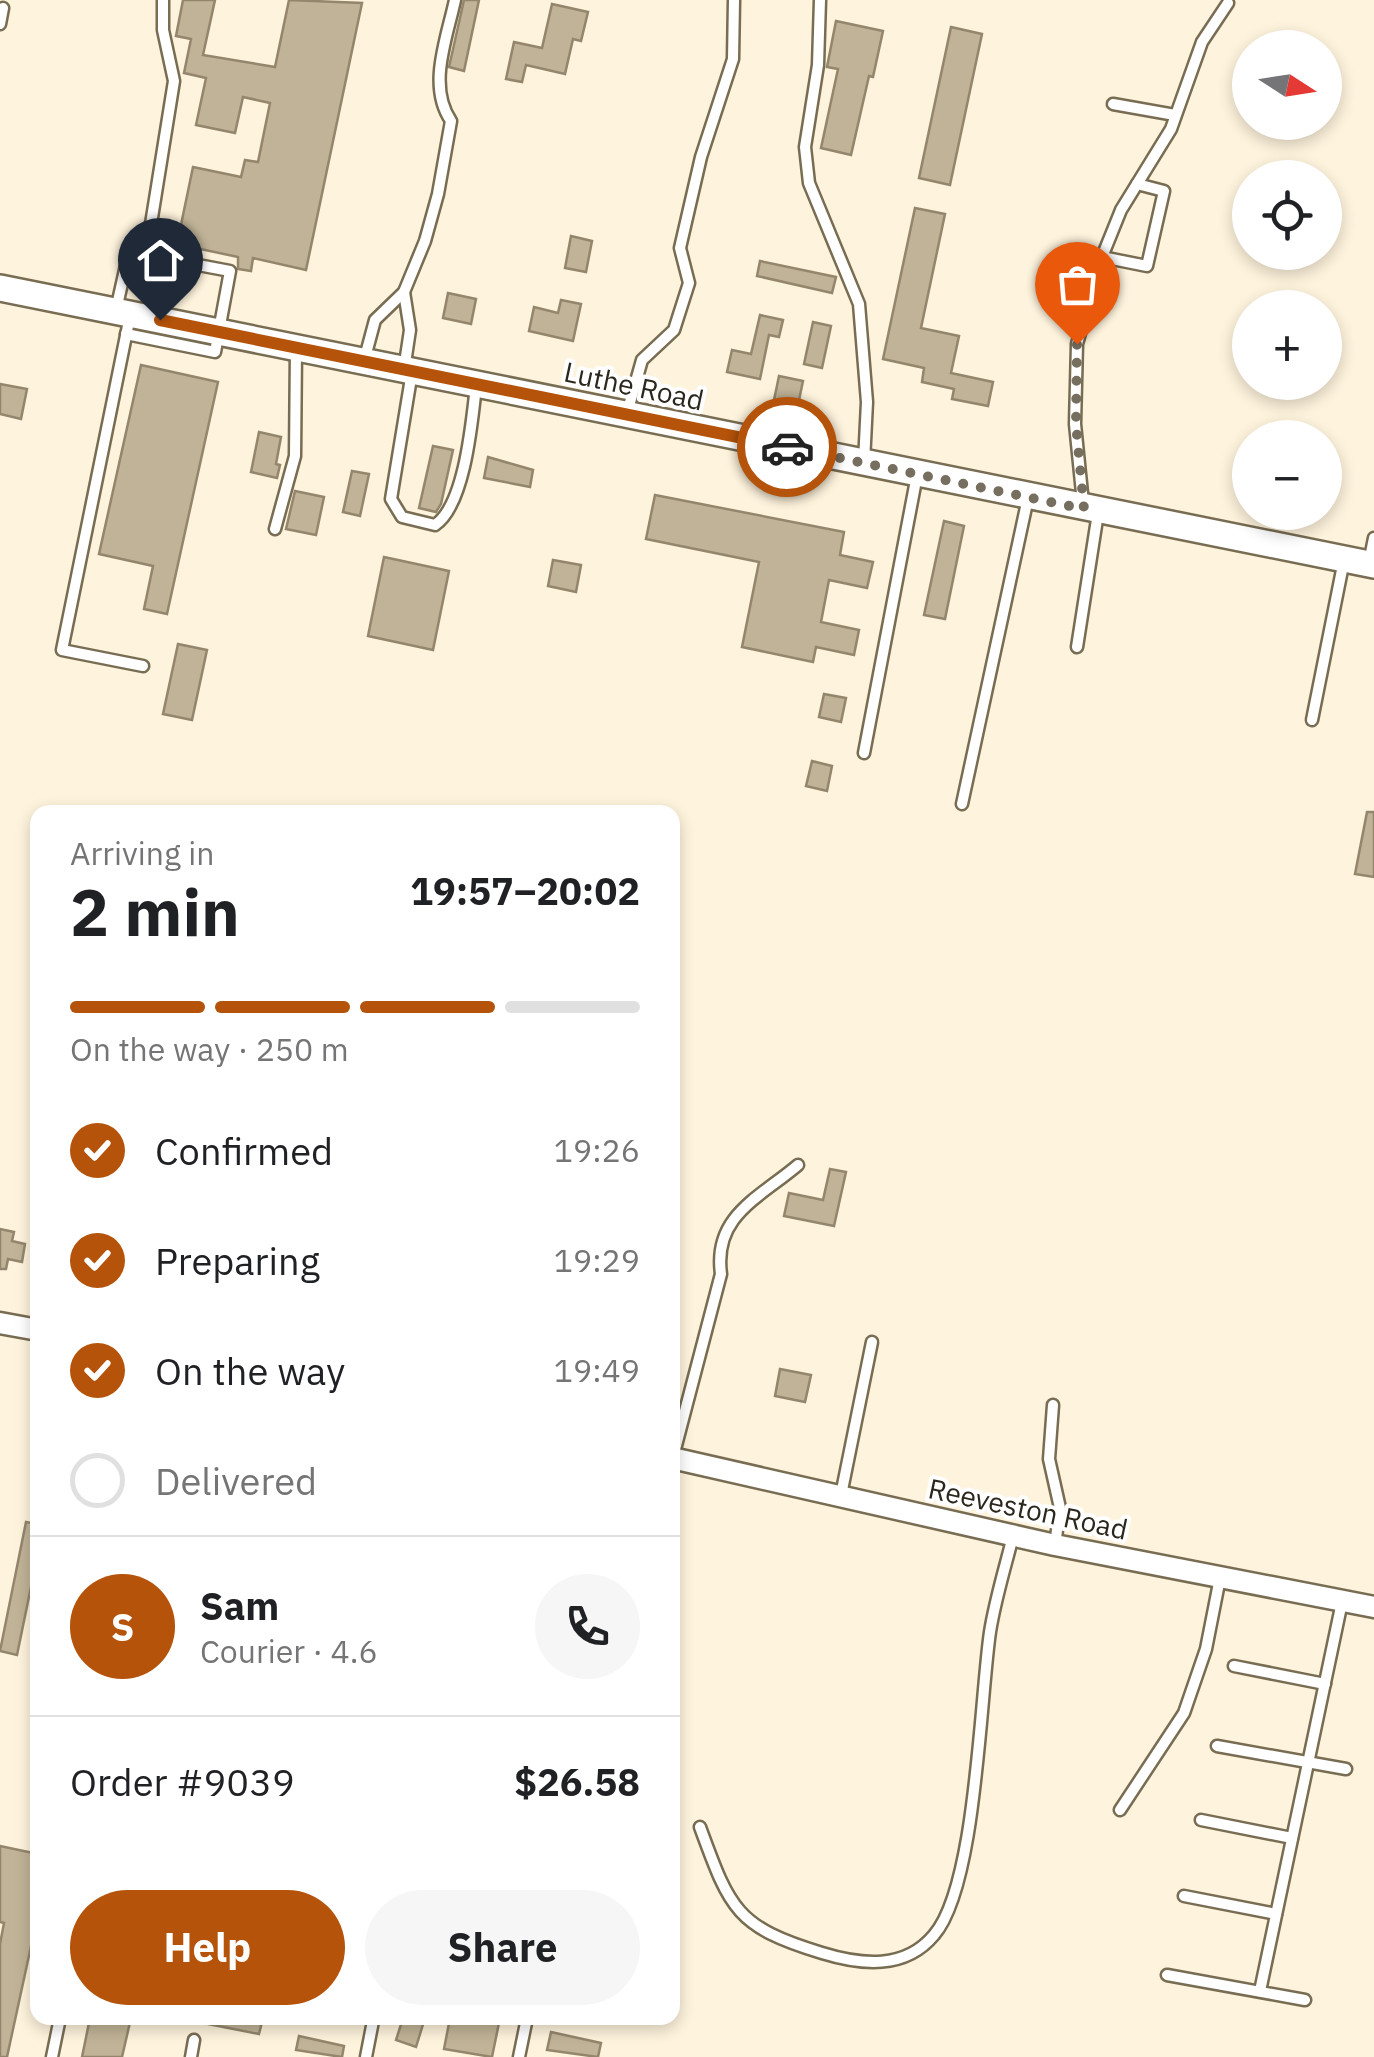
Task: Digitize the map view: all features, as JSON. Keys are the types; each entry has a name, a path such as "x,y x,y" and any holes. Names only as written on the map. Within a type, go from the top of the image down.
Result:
{"street":[{"name":"Luthe Road","path":"0,288 124,320 219,332 1091,510 1365,557"},
{"path":"0,1322 30,1328"},
{"name":"Reeveston Road","path":"680,1460 1055,1544 1374,1607"}],"lane":[{"path":"146,255 174,81 163,30 163,0"},
{"path":"364,362 375,320 404,292 425,242 451,120 442,108 438,75 455,0"},
{"path":"626,414 642,360 674,330 688,283 680,248 701,157 734,58 734,0"},
{"path":"820,0 818,65 806,147 809,183 859,304 867,402 864,463"},
{"path":"1077,647 1091,510 1076,424 1077,344 1102,256 1121,210 1171,129 1202,42 1229,1 1212,0"},
{"path":"0,24 3,8"},
{"path":"1113,104 1175,115"},
{"path":"1102,256 1147,266 1164,191 1137,184"},
{"path":"142,666 62,650 124,320 129,252 230,271 219,332"},
{"path":"404,292 410,330 408,370 391,499 402,517 436,525 446,518 456,494 476,384"},
{"path":"275,529 295,456 296,348"},
{"path":"864,753 917,474"},
{"path":"962,804 1028,497"},
{"path":"1312,720 1365,557"},
{"path":"680,1431 721,1274 718,1253 723,1232 733,1218 798,1164"},
{"path":"841,1496 872,1342"},
{"path":"1052,1405 1049,1459 1060,1517 1055,1544"},
{"path":"700,1826 721,1884 740,1916 774,1938 850,1962 882,1964 909,1955 935,1935 954,1896 981,1735 990,1631 1013,1535"},
{"path":"1120,1810 1184,1712 1206,1648 1220,1577"},
{"path":"1260,1990 1342,1601"},
{"path":"1234,1666 1325,1684"},
{"path":"1217,1746 1346,1769"},
{"path":"1201,1820 1292,1838"},
{"path":"1184,1896 1276,1914"},
{"path":"1167,1975 1305,2000"},
{"path":"52,2057 59,2025"},
{"path":"366,2057 372,2025"},
{"path":"519,2057 526,2025"},
{"path":"191,2057 194,2040"}],"building":[{"path":"183,0 215,0 203,55 275,67 289,0 362,3 306,270 253,258 251,271 238,269 238,257 177,244 193,167 241,177 245,160 258,162 270,103 243,97 235,133 196,125 206,78 184,73 191,39 176,36"},
{"path":"464,0 479,0 464,71 449,67"},
{"path":"552,4 588,12 581,41 573,39 565,74 526,65 522,82 506,79 514,42 542,48"},
{"path":"836,21 883,31 851,155 821,148 838,69 827,67"},
{"path":"951,27 982,34 950,185 919,178"},
{"path":"915,208 945,214 921,328 959,336 951,373 993,382 988,406 952,399 954,389 922,382 924,368 883,359"},
{"path":"571,236 592,241 586,272 565,268"},
{"path":"760,261 836,277 832,293 757,276"},
{"path":"448,293 476,299 471,324 443,318"},
{"path":"561,300 581,304 573,341 529,331 534,307 558,313"},
{"path":"760,315 783,320 779,337 769,335 760,379 727,372 732,350 751,354"},
{"path":"813,322 831,326 822,368 804,364"},
{"path":"141,365 218,382 167,614 144,609 153,566 99,554"},
{"path":"779,376 803,381 798,405 774,400"},
{"path":"0,384 27,389 21,419 0,414"},
{"path":"259,432 281,437 277,478 251,472"},
{"path":"433,446 453,450 436,512 419,508"},
{"path":"488,457 533,470 530,487 484,478"},
{"path":"352,471 369,474 360,516 343,512"},
{"path":"295,491 324,497 316,535 286,529"},
{"path":"655,495 844,532 840,555 873,562 867,588 829,580 821,622 859,630 854,655 816,647 813,662 742,647 759,562 646,539"},
{"path":"944,521 964,526 945,619 924,615"},
{"path":"384,557 449,571 433,650 368,636"},
{"path":"553,560 581,565 576,592 548,586"},
{"path":"178,644 207,650 192,720 163,714"},
{"path":"824,694 846,698 841,722 819,717"},
{"path":"812,761 832,766 827,791 806,786"},
{"path":"1367,812 1374,812 1374,877 1355,874"},
{"path":"830,1169 846,1172 834,1226 784,1216 789,1193 823,1200"},
{"path":"0,1229 14,1232 12,1241 25,1244 22,1262 8,1259 6,1269 0,1269"},
{"path":"780,1369 811,1375 805,1402 775,1396"},
{"path":"26,1522 30,1523 30,1592 17,1655 0,1651"},
{"path":"0,1846 30,1852 30,1951 7,2057 0,2057 0,1944 4,1923 0,1922"},
{"path":"89,2025 129,2025 122,2057 82,2057"},
{"path":"213,2025 261,2025 259,2034"},
{"path":"401,2025 423,2025 416,2047 396,2040"},
{"path":"449,2025 499,2025 492,2057 444,2049"},
{"path":"551,2032 601,2043 598,2057 547,2050"},
{"path":"299,2036 344,2046 342,2057 296,2050"}],"way so far":[{"path":"787,447 1084,509 1076,424 1077,344"}],"route":[{"path":"160,320 787,447"}]}
